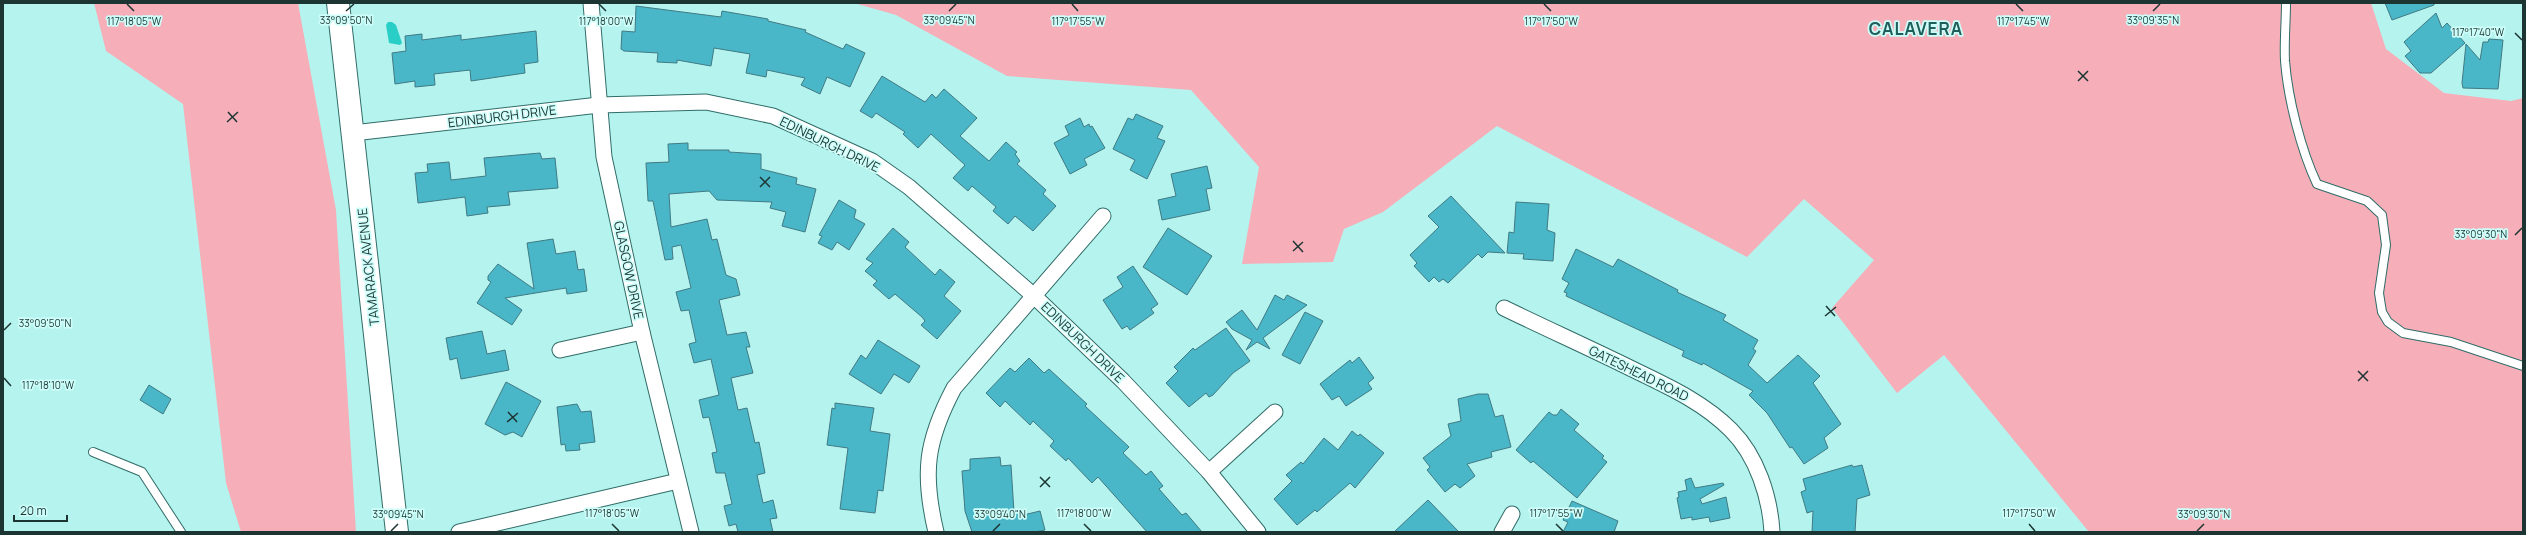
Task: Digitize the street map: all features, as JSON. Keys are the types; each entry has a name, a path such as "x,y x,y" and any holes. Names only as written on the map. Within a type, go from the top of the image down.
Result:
{"main road":[{"name":"TAMARACK AVENUE","path":"338,3 397,532"}],"street":[{"name":"GLASGOW DRIVE","path":"591,3 604,157 642,332 691,532"},
{"name":"EDINBURGH DRIVE","path":"353,133 599,105 706,102 773,116 872,161 909,187 1034,296 1123,381 1209,472 1258,532"},
{"path":"936,532 930,507 928,455 937,420 954,388 1103,216"},
{"name":"GATESHEAD ROAD","path":"1504,308 1687,395 1726,426 1751,458 1763,484 1771,510 1772,532"},
{"path":"560,350 642,332"},
{"path":"1209,472 1275,412"},
{"path":"459,532 678,481"},
{"path":"1502,532 1512,514"}],"lane":[{"path":"2286,3 2285,59 2288,83 2309,164 2318,184 2367,201 2382,215 2386,245 2379,293 2382,312 2388,322 2403,333 2451,342 2523,366"},
{"path":"93,452 142,472 181,532"}],"shaded area":[{"path":"94,3 298,3 336,210 356,532 241,532 226,483 183,104 106,51"},
{"path":"854,3 2371,3 2386,49 2444,93 2511,101 2523,98 2523,532 2089,532 1944,355 1897,393 1832,308 1874,260 1804,199 1747,257 1497,126 1383,212 1344,229 1333,262 1242,264 1259,167 1191,90 1007,76 896,15"}],"water":[{"path":"388,22 392,22 396,25 402,43 400,45 389,43 386,25"}],"building":[{"path":"2385,3 2434,3 2434,5 2392,20"},
{"path":"636,6 721,17 722,11 768,19 768,21 806,30 805,32 843,49 846,44 865,53 850,87 827,77 820,94 801,85 805,78 767,70 766,77 746,73 750,54 714,48 711,66 677,60 677,63 657,62 658,53 624,51 621,49 622,31 635,32"},
{"path":"2436,13 2442,28 2447,23 2465,43 2431,73 2420,73 2405,56 2411,51 2404,42"},
{"path":"536,31 538,62 524,64 525,73 471,81 470,70 434,74 435,85 415,87 415,81 395,84 392,53 406,51 405,36 422,34 422,40 461,35 461,40"},
{"path":"2489,39 2503,40 2498,89 2463,88 2462,83 2466,44 2480,60 2483,42 2488,42"},
{"path":"882,76 925,102 932,94 936,98 944,89 977,118 960,136 989,161 1006,142 1017,152 1015,154 1020,161 1017,164 1046,190 1043,194 1056,206 1033,231 1015,216 1008,224 993,211 996,207 972,186 968,191 953,178 965,165 931,134 918,148 903,134 905,132 876,113 872,118 860,111"},
{"path":"1136,114 1163,126 1157,138 1165,141 1147,179 1130,170 1135,160 1113,149 1128,118 1133,120"},
{"path":"1080,118 1084,127 1089,124 1090,127 1092,126 1105,148 1084,159 1087,165 1070,174 1054,143 1069,135 1065,126"},
{"path":"688,143 688,150 729,150 729,152 761,154 761,169 797,178 796,184 816,189 805,232 782,226 786,212 770,208 772,202 717,200 709,191 669,194 671,227 707,219 712,240 717,239 726,275 736,279 740,295 719,300 727,335 746,332 750,347 746,347 753,373 731,378 738,410 747,408 755,443 759,442 765,473 757,475 763,503 773,500 777,518 770,519 773,532 738,532 736,524 729,526 724,506 732,504 725,473 716,473 712,453 717,452 709,417 703,418 699,400 719,395 711,359 694,363 689,344 696,342 689,310 681,311 676,292 691,288 681,245 672,247 673,259 665,260 653,201 648,201 646,163 669,162 668,144"},
{"path":"540,153 542,159 555,158 558,188 508,192 510,205 487,207 488,213 467,216 465,197 418,203 415,173 428,172 427,164 449,162 451,180 486,176 484,158"},
{"path":"1207,166 1212,188 1206,189 1210,210 1162,220 1158,200 1176,196 1171,174"},
{"path":"1451,196 1505,253 1488,252 1482,258 1478,254 1448,283 1443,279 1439,282 1434,277 1429,282 1414,266 1417,263 1410,255 1439,227 1428,216"},
{"path":"839,200 856,210 854,218 865,224 849,250 837,242 832,250 818,243 822,236 819,235"},
{"path":"1516,202 1549,204 1547,230 1555,233 1553,261 1523,259 1524,254 1507,253 1509,232 1514,233"},
{"path":"893,228 909,242 905,247 935,275 940,269 955,282 944,296 961,311 937,339 921,325 925,321 922,317 895,294 889,299 873,285 877,281 865,271 873,263 866,259"},
{"path":"1168,228 1212,256 1187,295 1143,267"},
{"path":"553,239 556,254 575,251 578,270 584,269 587,291 567,294 566,288 505,298 522,310 512,325 477,303 491,282 488,280 488,276 498,264 534,289 527,243"},
{"path":"1576,249 1613,267 1618,259 1678,290 1677,292 1726,315 1723,320 1758,340 1753,349 1756,351 1748,365 1767,383 1798,355 1820,376 1813,383 1841,424 1824,438 1828,448 1804,464 1792,447 1790,448 1767,413 1749,395 1753,391 1703,363 1702,365 1682,356 1684,351 1566,296 1567,293 1564,292 1569,283 1562,279"},
{"path":"1133,266 1158,304 1151,309 1154,313 1130,330 1127,326 1122,329 1103,300 1123,287 1117,277"},
{"path":"1275,295 1284,300 1287,295 1307,305 1263,338 1270,349 1257,342 1246,350 1252,340 1232,329 1226,322 1242,310 1257,330"},
{"path":"1305,312 1323,321 1300,364 1282,355"},
{"path":"1226,328 1250,361 1233,373 1213,395 1209,397 1206,393 1189,407 1166,383 1178,371 1174,367 1193,348 1195,350"},
{"path":"482,331 487,354 505,350 509,370 461,379 457,358 450,360 446,338"},
{"path":"878,340 920,366 909,383 894,374 881,394 849,374 861,355 866,359"},
{"path":"1359,357 1374,378 1368,383 1372,389 1346,406 1339,396 1332,400 1320,384 1350,360 1352,363"},
{"path":"1029,358 1044,373 1049,369 1087,404 1085,406 1129,447 1123,453 1146,475 1151,471 1163,486 1159,489 1182,515 1186,513 1202,532 1147,532 1098,477 1092,483 1068,458 1066,461 1050,446 1054,441 1033,421 1030,425 1005,401 1000,407 986,393 1010,368 1015,372"},
{"path":"506,382 541,401 522,437 513,432 505,435 485,424"},
{"path":"149,385 171,399 163,414 140,400"},
{"path":"1478,394 1488,394 1495,417 1503,415 1511,447 1491,452 1492,457 1467,464 1475,476 1460,488 1455,484 1445,492 1427,470 1430,467 1423,458 1451,436 1448,424 1461,421 1458,399"},
{"path":"835,403 874,408 870,431 890,434 883,491 878,490 875,513 840,509 848,448 827,445 832,408 835,409"},
{"path":"577,404 581,412 591,411 595,442 579,444 580,450 566,451 565,444 561,445 557,407"},
{"path":"1561,409 1579,424 1574,430 1604,456 1602,458 1607,462 1577,498 1533,461 1531,463 1516,450 1549,412 1553,415 1557,415"},
{"path":"1352,431 1358,436 1360,434 1384,453 1355,488 1350,483 1317,512 1315,510 1297,525 1274,499 1292,481 1286,475 1301,462 1303,464 1324,438 1338,450"},
{"path":"1000,457 1001,466 1011,465 1014,512 1018,511 1019,516 1040,511 1045,530 1035,532 972,532 965,511 962,471 970,470 970,459"},
{"path":"1852,465 1853,467 1862,465 1870,495 1857,499 1855,532 1812,532 1813,511 1807,513 1801,492 1806,490 1803,479"},
{"path":"1691,478 1695,488 1723,483 1724,485 1700,499 1702,504 1726,497 1730,518 1710,522 1709,517 1692,520 1692,517 1681,519 1677,498 1679,497 1678,492 1687,490 1685,480"},
{"path":"1428,500 1459,532 1394,532"},
{"path":"1572,501 1618,521 1614,532 1563,532 1568,522 1563,520"}],"district":[{"name":"CALAVERA","path":"1916,28"}]}
